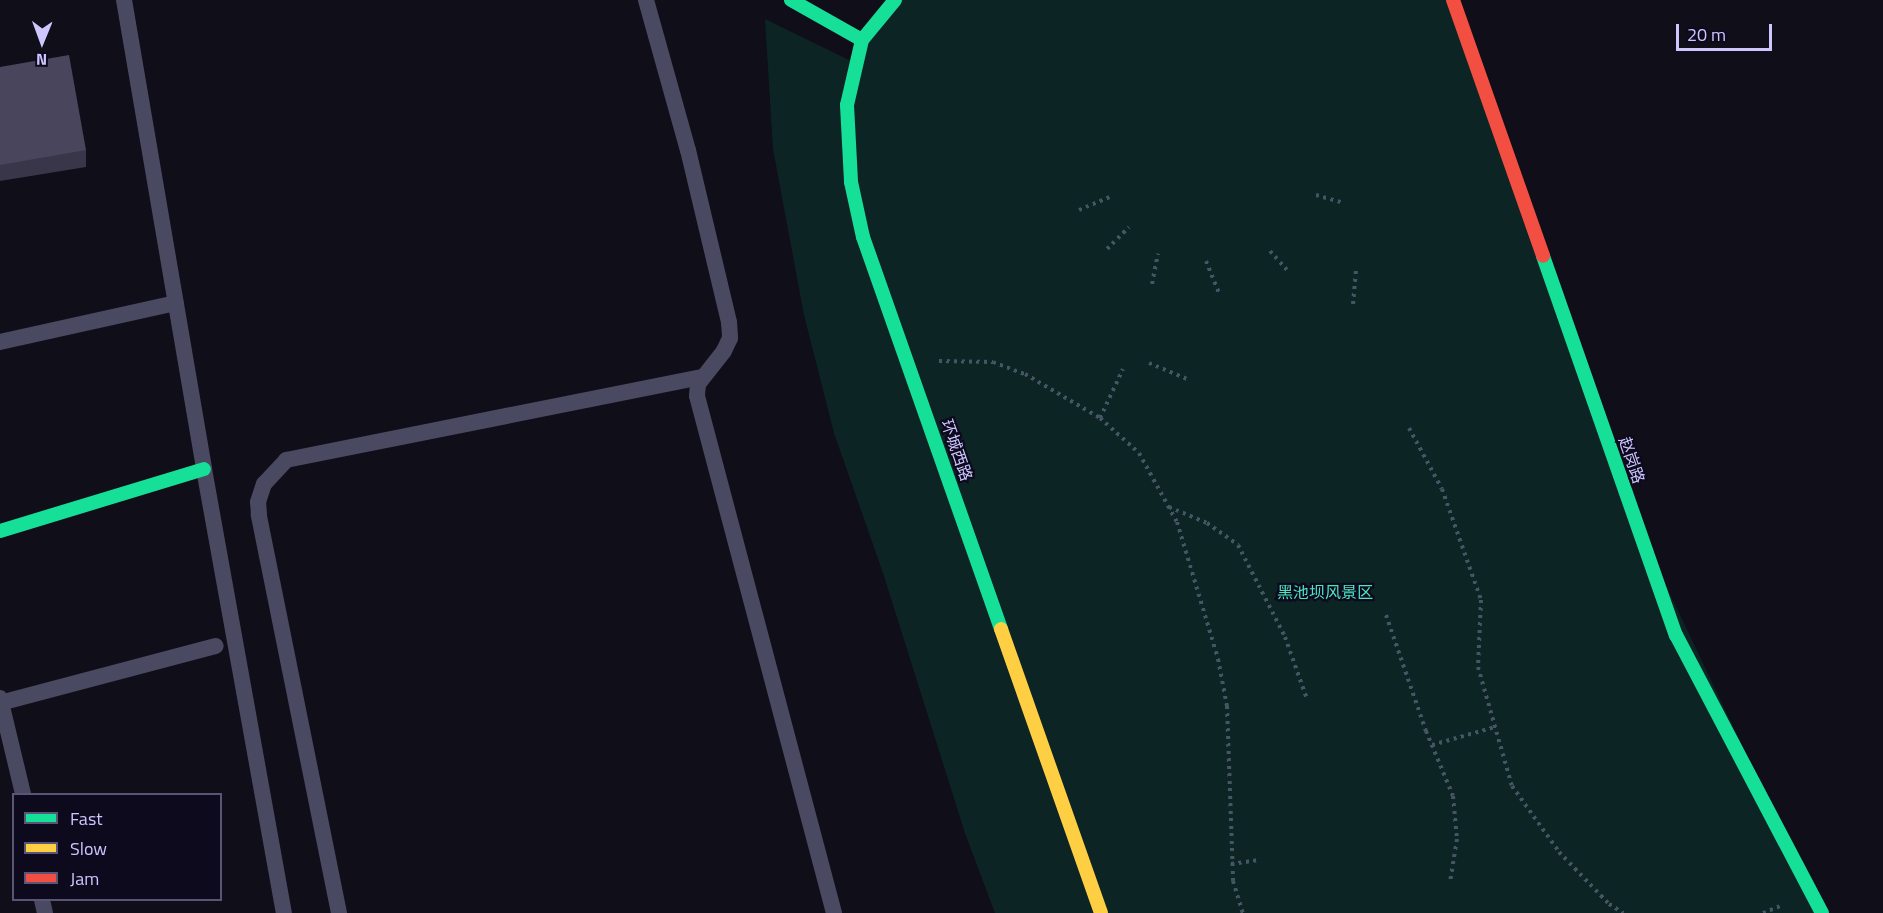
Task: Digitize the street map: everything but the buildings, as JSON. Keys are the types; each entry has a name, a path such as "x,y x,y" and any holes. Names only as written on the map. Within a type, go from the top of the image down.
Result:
{"street":[{"path":"790,0 862,40"},
{"name":"环城西路","path":"896,0 862,40 847,105 851,182 862,237 909,362 1101,913"},
{"name":"赵岗路","path":"1453,0 1676,634 1822,913"},
{"path":"0,531 204,469"}],"lane":[{"path":"124,0 204,469 284,913"},
{"path":"646,0 688,150 729,322 730,338 724,351 696,387 697,396 834,913"},
{"path":"0,342 176,303"},
{"path":"339,913 259,515 258,502 264,484 286,460 702,377"},
{"path":"23,793 0,701 216,646"}],"path":[{"path":"1316,195 1341,202"},
{"path":"1079,210 1109,197"},
{"path":"1107,249 1129,227"},
{"path":"1270,251 1287,270"},
{"path":"1152,284 1158,254"},
{"path":"1206,261 1219,294"},
{"path":"1353,304 1356,268"},
{"path":"909,362 993,362 1025,374 1100,418 1139,453 1177,522 1199,589 1218,659 1227,705 1231,864 1233,881 1243,913"},
{"path":"1149,363 1186,379"},
{"path":"1100,418 1124,369"},
{"path":"1409,428 1442,489 1481,600 1478,666 1512,786 1559,852 1610,904 1623,913"},
{"path":"1168,507 1207,523 1238,545 1285,637 1307,699"},
{"path":"1386,615 1432,745 1453,796 1457,839 1450,882"},
{"path":"1432,745 1495,727"},
{"path":"1231,864 1261,860"}],"green space":[{"name":"黑池坝风景区","path":"895,0 1453,0 1638,527 1822,913 995,913 965,833 883,573 834,433 804,315 773,149 765,19 855,63"}],"traffic: fast":[{"path":"791,0 862,40"},
{"path":"895,0 862,40 847,105 851,182 863,237 1001,629"},
{"path":"1543,256 1676,635 1822,913"},
{"path":"0,531 204,469"}],"traffic: slow":[{"path":"1001,629 1101,913"}],"traffic: jam":[{"path":"1453,0 1543,256"}]}
